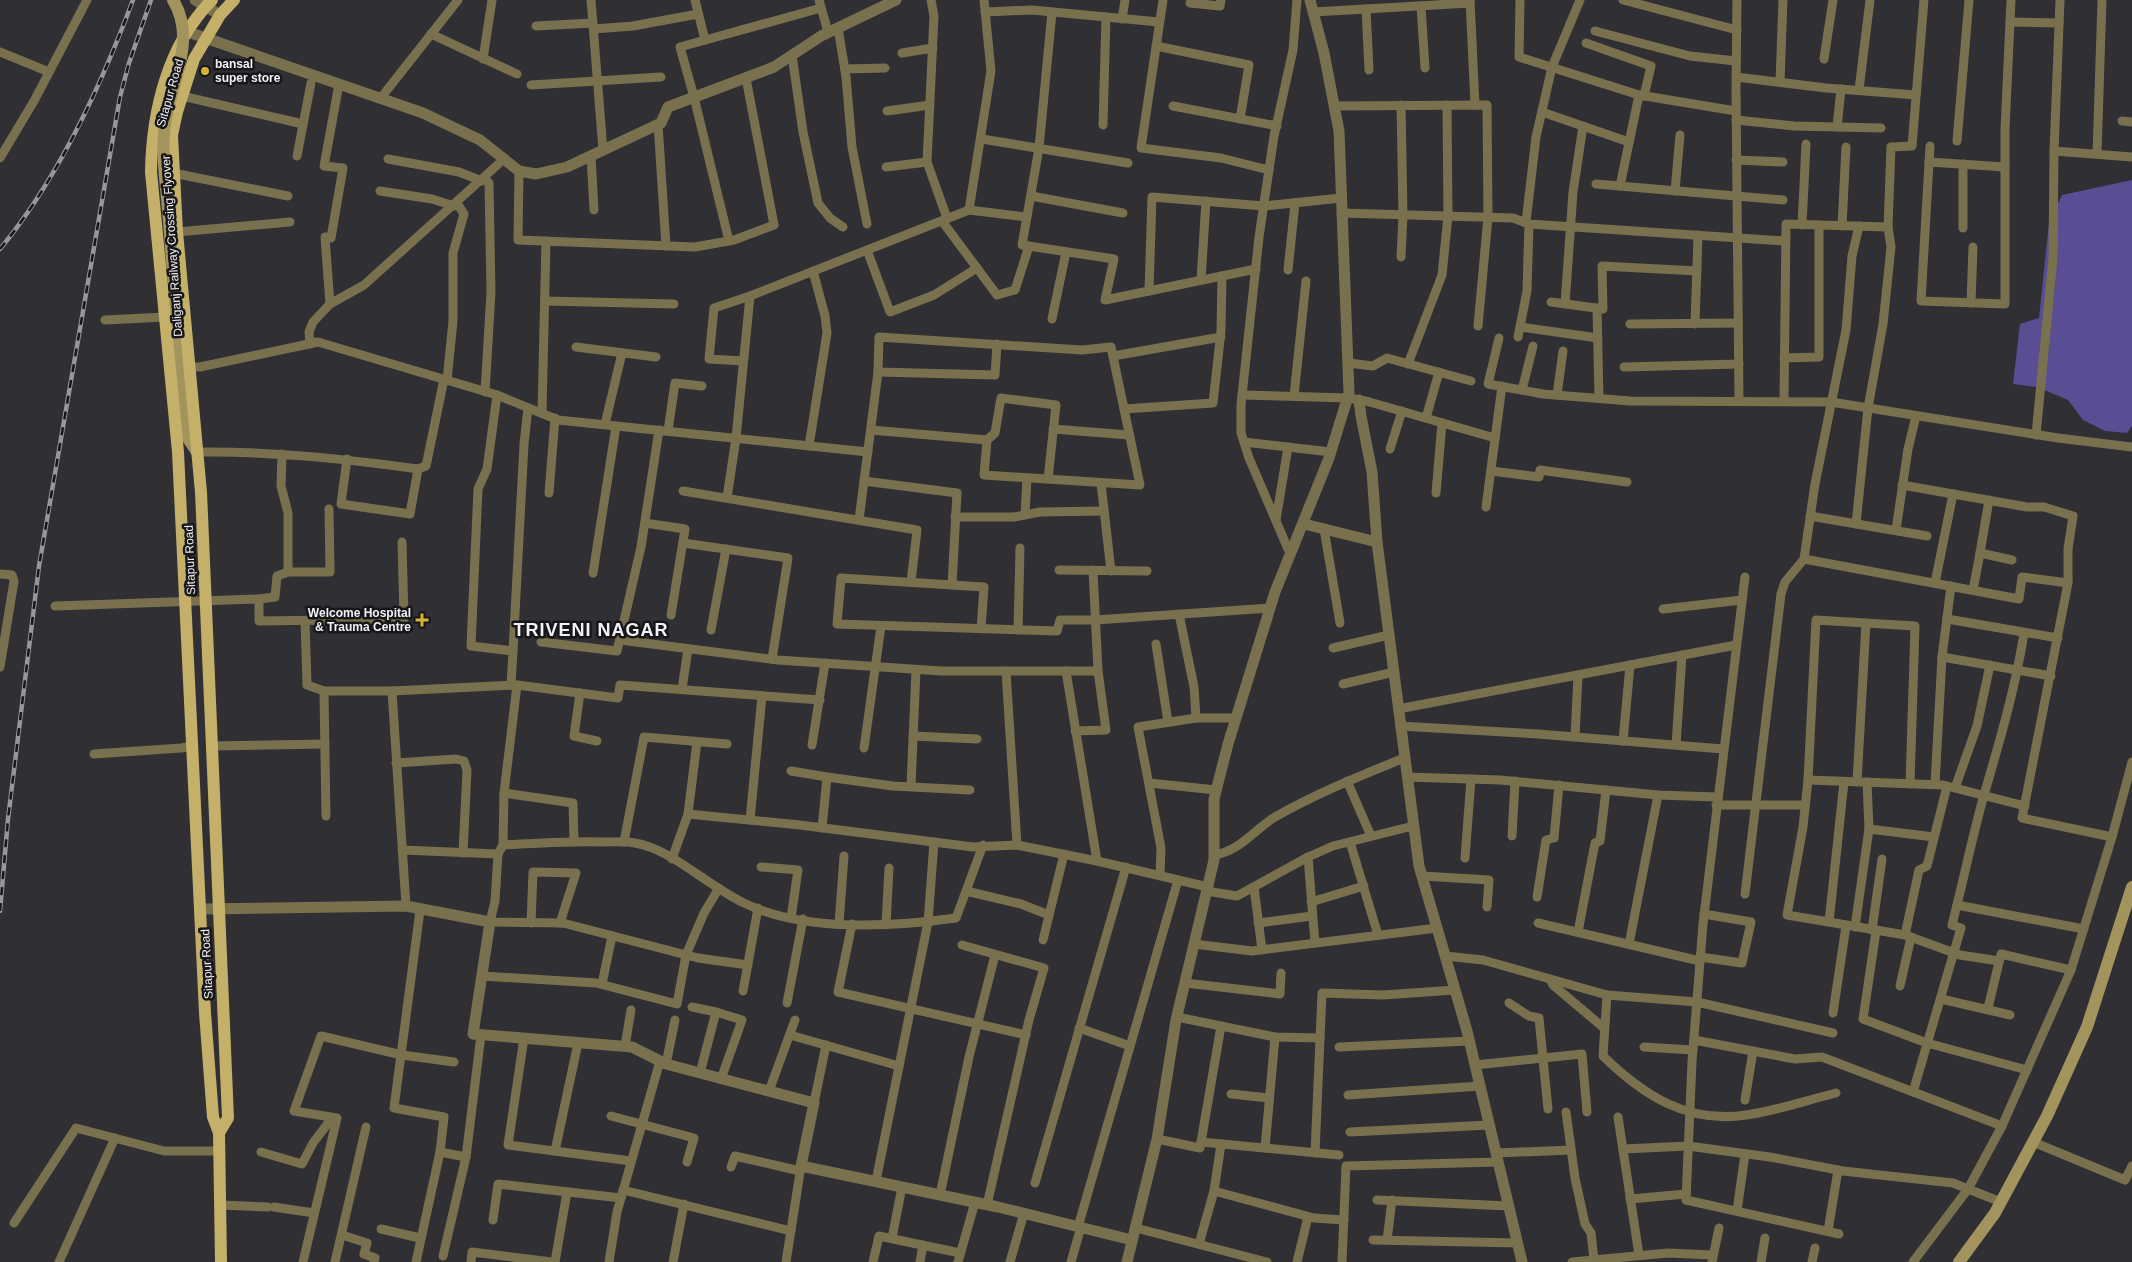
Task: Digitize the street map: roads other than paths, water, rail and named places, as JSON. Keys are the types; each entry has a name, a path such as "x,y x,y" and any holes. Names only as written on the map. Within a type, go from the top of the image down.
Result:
{"main road":[{"name":"Daliganj Railway Crossing Flyover","path":"173,0 182,23 183,47 167,112 164,134 164,166 187,437 197,452"},
{"name":"Sitapur Road","path":"219,1133 228,1118 205,600 197,452 177,232 172,135 194,59 220,15 234,0"},
{"name":"Sitapur Road","path":"204,2 176,52 163,88 152,148 154,207 178,452 205,1013 213,1117 219,1133 221,1262"},
{"path":"178,452 187,437"},
{"path":"1959,1262 2001,1202 2033,1142 2087,1027 2132,887"}],"street":[{"path":"1,155 49,72 87,0"},
{"path":"380,99 458,0"},
{"path":"483,58 492,0"},
{"path":"591,0 603,150"},
{"path":"695,0 705,40"},
{"path":"188,32 423,113 480,140 519,171 536,174 567,167 661,123 668,107 774,68 876,4 896,0"},
{"path":"931,0 934,16 927,162 944,220 996,294 1015,290 1029,246"},
{"path":"970,210 991,71 984,0"},
{"path":"1122,19 1124,0"},
{"path":"1163,0 1141,148 1221,158 1269,170"},
{"path":"1190,3 1220,6 1220,0"},
{"path":"1293,550 1288,549 1244,442 1242,433 1242,395 1269,170 1276,126 1293,50 1297,0"},
{"path":"1310,0 1324,53 1339,132 1349,393 1361,416 1372,472 1377,542 1413,826 1422,876 1469,1040 1522,1262"},
{"path":"1520,0 1519,56 1641,96 1736,116 1794,126 1881,128"},
{"path":"1580,0 1552,67 1536,137 1528,223 1527,291 1519,332 1598,338"},
{"path":"1623,0 1737,30"},
{"path":"1738,0 1736,160 1740,400"},
{"path":"1780,82 1784,0"},
{"path":"1824,59 1833,0"},
{"path":"1859,90 1870,0"},
{"path":"1856,524 1868,408 1883,324 1891,247 1888,227 1891,147 1912,146 1924,0"},
{"path":"1957,141 1969,0"},
{"path":"1930,146 1921,301 2005,304 2005,167 2011,0"},
{"path":"2036,435 2053,258 2054,151 2060,0"},
{"path":"2097,154 2102,0"},
{"path":"204,2 220,15"},
{"path":"1313,12 1366,9 1391,4 1421,6 1438,3 1470,2 1475,105"},
{"path":"729,241 680,47 820,4 833,30 845,69 852,148 867,224"},
{"path":"1421,6 1425,68"},
{"path":"1366,9 1369,70"},
{"path":"985,12 1032,10 1159,22"},
{"path":"1052,12 1039,148 1022,245 1114,259 1105,300 1256,269"},
{"path":"536,26 633,26 698,14"},
{"path":"1103,125 1106,17"},
{"path":"2010,22 2059,23"},
{"path":"1595,31 1690,56 1736,61"},
{"path":"431,34 517,74"},
{"path":"1586,43 1651,66 1629,142 1620,186"},
{"path":"1156,46 1249,65 1240,119"},
{"path":"902,53 933,48"},
{"path":"0,52 49,72"},
{"path":"792,55 803,132 818,203 830,218 843,227"},
{"path":"845,69 885,68"},
{"path":"531,85 661,77"},
{"path":"1736,77 1841,89 1916,94"},
{"path":"519,171 518,240 695,247 729,241 774,224 746,78"},
{"path":"297,156 311,83"},
{"path":"330,304 325,237 331,238 343,168 324,166 339,84"},
{"path":"1836,127 1841,89"},
{"path":"182,96 303,124"},
{"path":"887,111 930,105"},
{"path":"1401,105 1403,215 1401,257"},
{"path":"1408,364 1442,276 1448,216 1448,105"},
{"path":"1334,106 1487,105 1488,217 1478,326"},
{"path":"1173,106 1276,126"},
{"path":"1542,112 1629,142"},
{"path":"658,124 666,246"},
{"path":"1565,304 1573,192 1584,126"},
{"path":"1675,191 1680,135"},
{"path":"982,139 1128,163"},
{"path":"1802,225 1806,144"},
{"path":"1842,226 1846,147"},
{"path":"2054,151 2132,157"},
{"path":"591,156 594,210"},
{"path":"388,159 459,172 483,179 489,183 491,292 486,392"},
{"path":"310,344 309,332 314,322 330,304 364,286 504,159"},
{"path":"1736,160 1783,162"},
{"path":"886,167 927,162"},
{"path":"1929,162 2005,167"},
{"path":"1962,228 1963,164"},
{"path":"173,173 288,196"},
{"path":"1596,184 1783,200"},
{"path":"197,452 282,454 347,459 418,469 426,466 446,380 453,321 453,253 464,214 456,204 380,191"},
{"path":"1030,196 1123,213"},
{"path":"1149,291 1152,197 1264,206 1341,198"},
{"path":"1201,280 1206,201"},
{"path":"1288,270 1295,203"},
{"path":"743,361 709,358 714,308 750,296 970,210 1027,217"},
{"path":"1341,213 1513,218 1528,223 1785,241"},
{"path":"177,232 290,222"},
{"path":"1784,401 1786,224 1888,227"},
{"path":"1784,358 1818,358 1820,225"},
{"path":"1745,894 1781,594 1786,582 1804,559 1830,402 1846,330 1852,256 1859,226"},
{"path":"1694,324 1698,235"},
{"path":"542,413 546,242"},
{"path":"1972,303 1973,247"},
{"path":"867,250 890,312 934,295 977,268"},
{"path":"1052,319 1066,252"},
{"path":"1550,302 1603,309 1602,266 1697,271"},
{"path":"809,446 827,333 825,316 813,271"},
{"path":"1124,409 1213,403 1221,337 1222,276"},
{"path":"1294,396 1306,281"},
{"path":"727,498 736,438 750,296"},
{"path":"545,301 674,304"},
{"path":"1597,308 1600,398"},
{"path":"105,320 165,316"},
{"path":"1630,324 1738,323"},
{"path":"860,520 878,372 879,336 1082,350 1111,347 1140,485 984,475 987,440"},
{"path":"1112,356 1221,337"},
{"path":"1499,338 1488,384 1522,390 1557,395 1630,400 1830,402 2036,435 2132,447"},
{"path":"190,368 318,342 497,395 555,418 868,452"},
{"path":"878,372 995,375 997,344"},
{"path":"1522,390 1533,346"},
{"path":"576,347 656,357"},
{"path":"1557,395 1563,351"},
{"path":"605,424 622,353"},
{"path":"1348,363 1373,366 1387,358 1471,381"},
{"path":"1624,367 1739,364"},
{"path":"1426,418 1439,372"},
{"path":"541,642 617,651 641,547 663,430 676,382 702,386"},
{"path":"1486,507 1502,386"},
{"path":"497,395 487,470 478,489 471,646 513,651"},
{"path":"1242,395 1353,399 1495,438"},
{"path":"871,430 987,440 996,433 1001,398 1056,405 1048,479"},
{"path":"1127,1262 1157,1139 1177,1017 1214,855 1214,800 1216,790 1270,608 1353,399"},
{"path":"528,408 524,444 513,651 514,685 504,794 503,845 498,854 495,902 490,922 473,1034 632,1047 663,1062 814,1103"},
{"path":"1390,450 1402,411"},
{"path":"1896,530 1902,485 1916,416"},
{"path":"549,493 555,418"},
{"path":"1436,493 1442,423"},
{"path":"593,573 616,426"},
{"path":"1053,429 1130,435"},
{"path":"1244,442 1331,452"},
{"path":"1276,520 1288,447"},
{"path":"282,454 281,486 288,513 288,572"},
{"path":"347,459 341,504 410,514 418,469"},
{"path":"1491,471 1539,477 1540,470 1627,482"},
{"path":"1025,515 1027,478"},
{"path":"864,481 957,493 952,585"},
{"path":"1101,483 1111,571"},
{"path":"1902,485 2027,507 2044,507 2073,516 2068,549 2068,583 2022,818 2112,837"},
{"path":"683,491 917,530 911,582"},
{"path":"1936,583 1953,494"},
{"path":"1973,590 1989,500"},
{"path":"55,606 275,597 277,576 288,572 330,572 330,509"},
{"path":"956,517 1014,517 1040,512 1103,511"},
{"path":"1810,516 1927,536"},
{"path":"645,523 685,529 671,615"},
{"path":"1304,524 1377,542"},
{"path":"1324,529 1340,623"},
{"path":"259,599 259,622 404,619 402,542"},
{"path":"683,542 788,558 772,659"},
{"path":"1018,630 1020,548"},
{"path":"710,630 726,549"},
{"path":"1980,553 2012,560"},
{"path":"1804,559 2019,599 2022,577 2068,583"},
{"path":"1059,570 1147,571"},
{"path":"1075,732 1106,730 1098,671 1093,570"},
{"path":"0,574 12,575 14,581 0,666"},
{"path":"1745,577 1704,914 1693,1045 1686,1200 1839,1234"},
{"path":"981,629 984,587 841,578 837,624 881,626 981,629 1057,631 1060,620 1095,620 1270,608"},
{"path":"1934,784 1942,658 1950,586"},
{"path":"1663,609 1742,600"},
{"path":"1180,614 1194,687 1196,718"},
{"path":"1946,619 2058,638"},
{"path":"1910,784 1915,626 1816,620 1808,780 1787,915 1908,936 1954,953 1999,961"},
{"path":"306,621 307,685 324,691 392,691 514,685 618,698 620,685 820,700"},
{"path":"1857,782 1866,623"},
{"path":"864,748 881,626"},
{"path":"1913,1092 1961,928 1952,925 1984,796 2006,722 2024,633"},
{"path":"1333,648 1389,635"},
{"path":"620,640 772,659 916,670 1098,671"},
{"path":"1156,644 1168,722"},
{"path":"1398,709 1736,645"},
{"path":"682,689 688,648"},
{"path":"1676,745 1682,655"},
{"path":"1942,658 2050,676"},
{"path":"812,746 825,663"},
{"path":"1623,741 1630,665"},
{"path":"1900,986 1919,870 1927,866 1934,837 1951,787 1977,726 1990,666"},
{"path":"911,786 916,670"},
{"path":"1006,671 1017,845"},
{"path":"1066,671 1097,860"},
{"path":"1343,684 1394,672"},
{"path":"1575,737 1578,675"},
{"path":"324,691 326,816"},
{"path":"392,691 406,906"},
{"path":"580,693 574,736 597,741"},
{"path":"750,820 762,696"},
{"path":"1160,876 1161,848 1138,727 1196,718 1236,718"},
{"path":"1400,726 1724,749"},
{"path":"913,736 977,739"},
{"path":"624,842 644,737 726,744"},
{"path":"672,858 688,814 697,742"},
{"path":"211,746 325,744"},
{"path":"94,754 193,746"},
{"path":"1214,855 1232,850 1273,818 1328,788 1404,758"},
{"path":"396,763 456,759 464,761 467,770 463,852"},
{"path":"1913,1262 1968,1188 2002,1126 2071,970 2112,837 2132,762"},
{"path":"790,772 911,786 970,790"},
{"path":"822,828 828,777"},
{"path":"1407,777 1515,781 1757,805 1805,805"},
{"path":"1464,858 1471,779"},
{"path":"1808,780 1934,784 2025,806"},
{"path":"1347,781 1371,836"},
{"path":"1512,836 1515,781"},
{"path":"1829,922 1844,782"},
{"path":"1833,1013 1869,829 1867,782"},
{"path":"1149,783 1216,790"},
{"path":"1537,897 1546,840 1554,838 1559,786"},
{"path":"1578,932 1595,843 1600,842 1606,790"},
{"path":"504,794 573,803 574,842"},
{"path":"1629,944 1658,795"},
{"path":"688,814 822,828 973,847 983,845 1017,845 1097,860 1237,896 1308,857 1333,846 1413,826"},
{"path":"1869,829 1934,837"},
{"path":"503,845 574,842 635,843 655,848 744,904 791,918 839,924 886,925 956,918 983,845"},
{"path":"876,1181 928,922 934,842"},
{"path":"1350,842 1378,936"},
{"path":"402,850 498,854"},
{"path":"1043,940 1064,854"},
{"path":"839,924 844,856"},
{"path":"1308,857 1315,943"},
{"path":"1882,859 1863,1019 1927,1043 2027,1070"},
{"path":"761,867 798,870 791,918"},
{"path":"1035,1183 1126,867"},
{"path":"886,925 889,868"},
{"path":"531,923 533,872 576,873 560,923"},
{"path":"1422,876 1489,880 1487,908"},
{"path":"1071,1262 1178,880"},
{"path":"1311,902 1364,886"},
{"path":"1254,887 1262,950"},
{"path":"482,976 602,984 678,1004 686,955 704,913 719,888"},
{"path":"966,891 1021,904 1049,916"},
{"path":"1957,905 2084,929"},
{"path":"201,909 406,906 490,922 560,923 686,955 748,965"},
{"path":"743,991 758,908"},
{"path":"416,1262 440,1152 444,1118 394,1108 420,910"},
{"path":"1538,923 1700,959 1742,963 1750,922 1704,914"},
{"path":"1258,923 1312,916"},
{"path":"787,1003 803,919"},
{"path":"852,924 838,992 1026,1035"},
{"path":"1194,944 1252,951 1437,928"},
{"path":"602,984 612,936"},
{"path":"962,946 1044,968 1026,1035 988,1205"},
{"path":"1988,1008 2001,954 2071,970"},
{"path":"940,1195 995,955"},
{"path":"1445,956 1482,960 1607,995 1696,1002 1833,1033"},
{"path":"1185,983 1280,994 1281,973"},
{"path":"1550,979 1553,985 1604,1028"},
{"path":"1315,1153 1322,993 1383,995 1455,990"},
{"path":"1607,995 1603,1056 1627,1079 1654,1098 1690,1113 1715,1116 1746,1115 1836,1093"},
{"path":"1941,999 2010,1014"},
{"path":"1508,1003 1529,1016 1539,1018 1548,1109"},
{"path":"692,1007 742,1020 722,1079"},
{"path":"625,1046 631,1010"},
{"path":"700,1073 716,1012"},
{"path":"1177,1017 1275,1038 1320,1038"},
{"path":"609,1262 622,1194 631,1161 675,1020"},
{"path":"769,1091 795,1020"},
{"path":"1157,1139 1200,1148 1221,1026"},
{"path":"1079,1028 1130,1046"},
{"path":"443,1256 466,1156 481,1035"},
{"path":"790,1035 899,1066"},
{"path":"303,1262 337,1118 294,1111 321,1036 402,1055 454,1062"},
{"path":"524,1038 508,1145 631,1161"},
{"path":"1264,1148 1275,1038"},
{"path":"1340,1047 1469,1040"},
{"path":"555,1151 578,1043"},
{"path":"786,1262 801,1168 826,1045"},
{"path":"1644,1047 1693,1045 1754,1051 1795,1059 1822,1057 2002,1126"},
{"path":"1745,1100 1754,1051"},
{"path":"1475,1065 1582,1054 1587,1112"},
{"path":"1348,1095 1480,1086"},
{"path":"1231,1094 1269,1098"},
{"path":"1566,1112 1571,1150 1585,1224 1591,1233 1594,1260"},
{"path":"611,1116 694,1138 687,1162"},
{"path":"1618,1117 1638,1256"},
{"path":"260,1152 302,1164 313,1143 332,1118"},
{"path":"1350,1132 1489,1125"},
{"path":"336,1262 366,1127"},
{"path":"14,1223 76,1128 164,1151 218,1151"},
{"path":"59,1262 115,1138"},
{"path":"1201,1142 1339,1155"},
{"path":"2033,1142 2129,1181 2132,1166"},
{"path":"1199,1244 1214,1191 1221,1144"},
{"path":"1623,1149 1688,1146 1838,1170 1954,1183 2001,1202"},
{"path":"1342,1262 1346,1166 1497,1157 1571,1150"},
{"path":"440,1152 466,1156"},
{"path":"1738,1211 1746,1154"},
{"path":"730,1167 734,1156 876,1181 1024,1213 1132,1240"},
{"path":"1828,1231 1838,1170"},
{"path":"494,1220 498,1184 567,1192 622,1194 684,1204 791,1230"},
{"path":"892,1238 902,1187"},
{"path":"1214,1191 1308,1217 1344,1220"},
{"path":"470,1262 472,1252 554,1262 567,1192"},
{"path":"1630,1199 1686,1194"},
{"path":"1377,1200 1509,1206"},
{"path":"1387,1240 1392,1200"},
{"path":"873,1262 879,1236 923,1245 959,1257 975,1202"},
{"path":"673,1262 684,1204"},
{"path":"220,1205 271,1207 314,1213"},
{"path":"1010,1262 1024,1213"},
{"path":"1297,1262 1308,1217"},
{"path":"1136,1228 1267,1262"},
{"path":"1572,1262 1668,1252 1712,1258 1719,1228"},
{"path":"381,1229 420,1238"},
{"path":"342,1235 367,1243 364,1254 376,1258 374,1262"},
{"path":"1761,1262 1765,1238"},
{"path":"1372,1240 1518,1243"},
{"path":"920,1262 923,1245"},
{"path":"1812,1262 1815,1248"}],"railway":[{"path":"0,249 60,162 107,65 133,0"},
{"path":"0,911 8,819 39,566 120,97 129,63 151,0"}],"place":[{"name":"bansal super store","path":"205,71"},
{"name":"Welcome Hospital & Trauma Centre","path":"422,620"}],"district":[{"name":"TRIVENI NAGAR","path":"591,630"}]}
